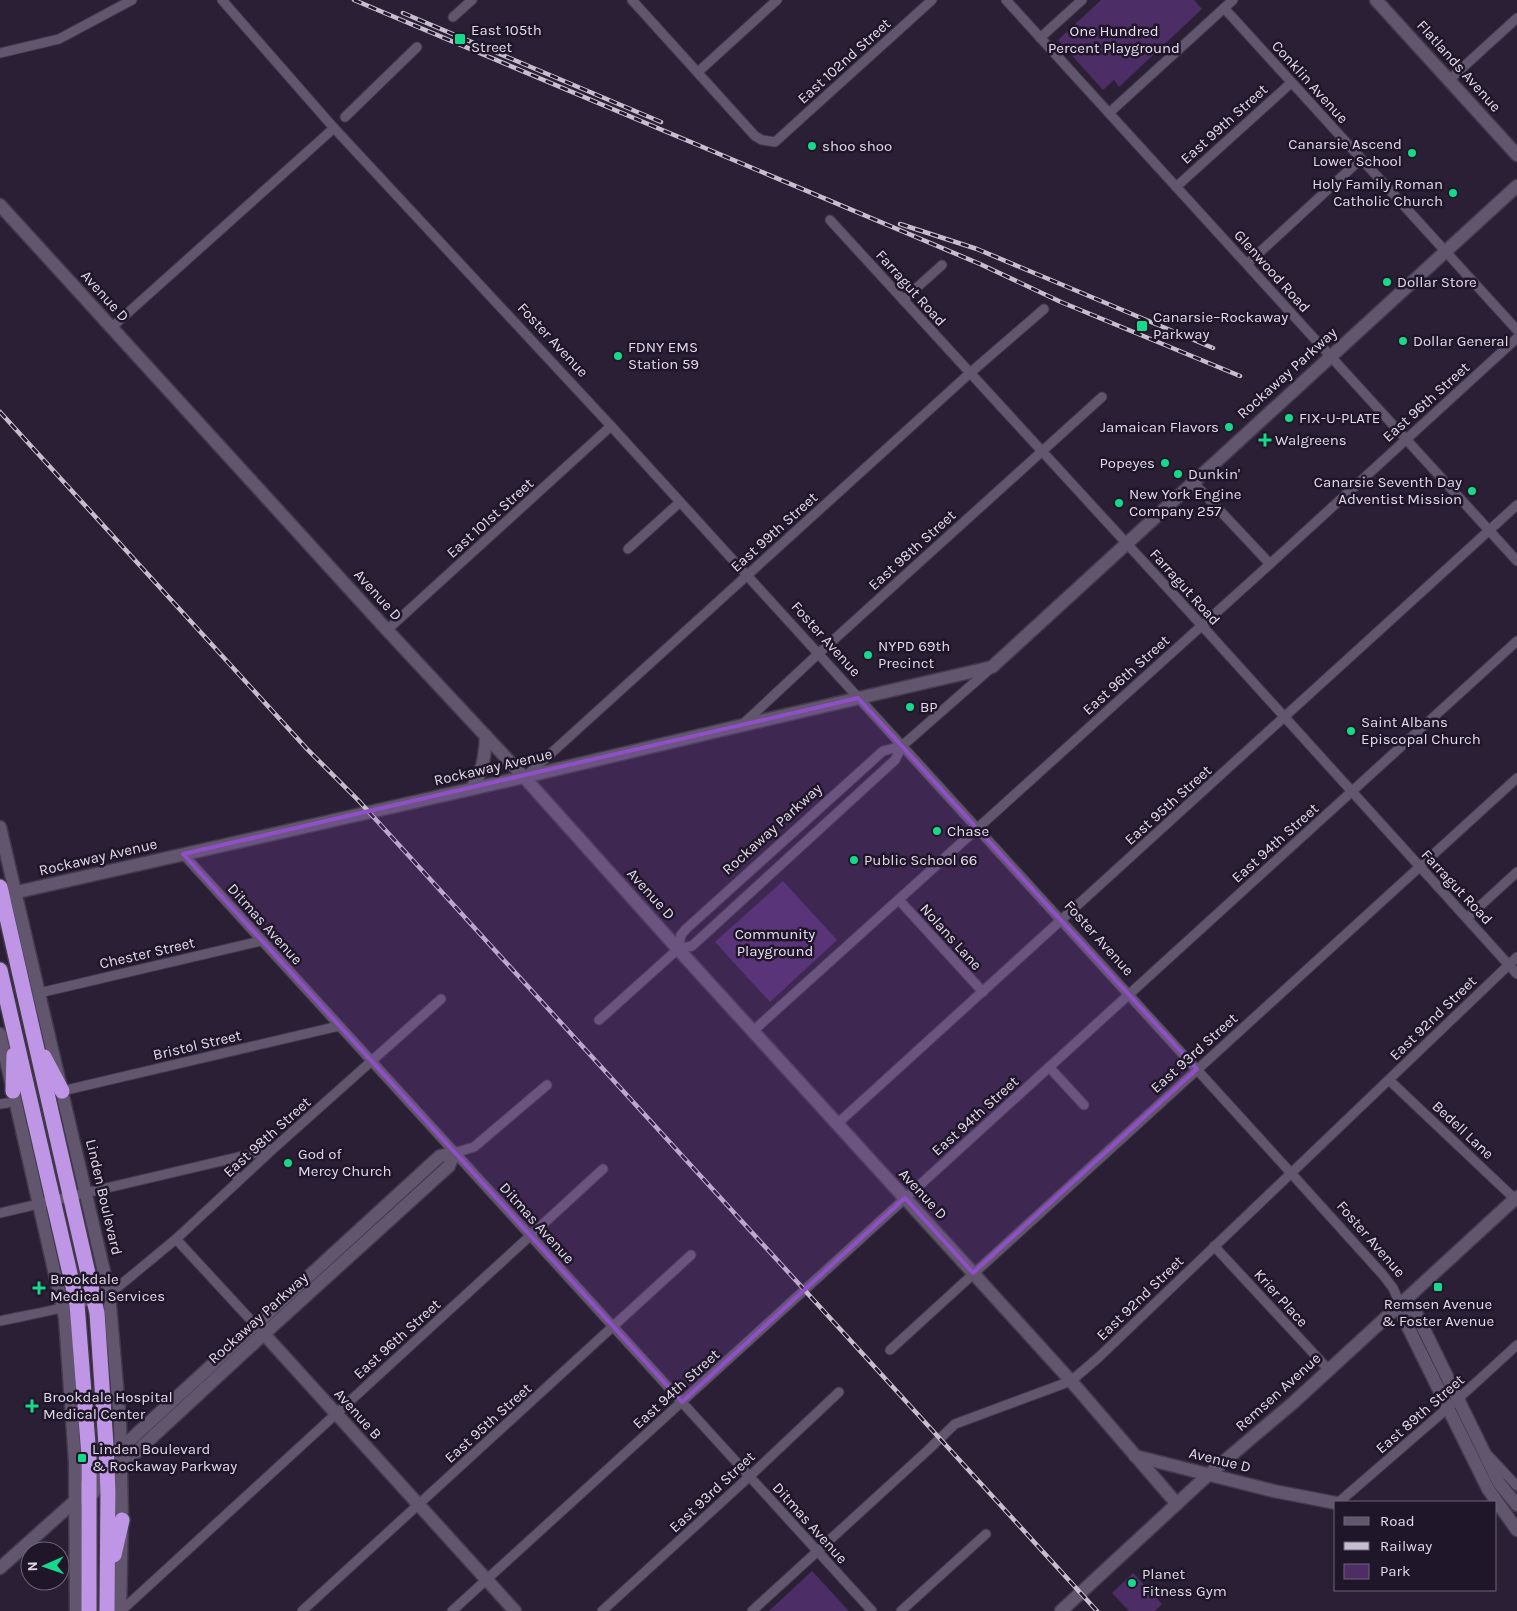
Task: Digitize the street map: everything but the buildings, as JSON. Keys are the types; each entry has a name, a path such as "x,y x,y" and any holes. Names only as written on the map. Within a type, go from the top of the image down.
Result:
{"highway":[{"name":"Linden Boulevard","path":"4,893 94,1298 112,1469 107,1611"},
{"path":"0,970 7,1033 7,1099"},
{"path":"7,1033 70,1305 89,1457 89,1482 83,1499 89,1611"},
{"path":"35,1038 62,1091"},
{"path":"108,1583 122,1520"}],"street":[{"path":"0,53 59,39 132,0"},
{"name":"Foster Avenue","path":"222,0 334,128 611,426 1197,1069 1388,1282 1393,1288 1405,1321 1447,1408 1494,1501"},
{"path":"453,17 472,0"},
{"path":"632,0 698,72 776,0"},
{"name":"East 102nd Street","path":"698,72 754,136 762,140 775,142 932,0"},
{"name":"Glenwood Road","path":"1006,0 1517,561"},
{"path":"1040,38 1082,0"},
{"path":"1109,113 1232,0"},
{"name":"Flatlands Avenue","path":"1379,1 1517,155"},
{"name":"Conklin Avenue","path":"1224,8 1517,330"},
{"path":"1449,80 1517,18"},
{"path":"346,117 417,46"},
{"name":"East 99th Street","path":"1176,187 1291,83"},
{"path":"112,327 334,128"},
{"path":"1247,264 1361,159"},
{"name":"Rockaway Parkway","path":"599,1020 678,949 692,946 896,760 902,746 992,667 1517,186"},
{"name":"Avenue D","path":"0,205 387,630 524,777 1071,1381 1135,1456 1208,1475 1334,1504"},
{"name":"Farragut Road","path":"830,220 1517,974"},
{"path":"903,300 942,265"},
{"name":"East 99th Street","path":"524,777 970,373 1044,309"},
{"name":"East 96th Street","path":"753,1031 978,829 1517,338"},
{"name":"East 98th Street","path":"743,724 1102,397"},
{"name":"East 101st Street","path":"387,630 611,426"},
{"path":"1193,482 1270,564"},
{"path":"628,549 680,502"},
{"name":"East 95th Street","path":"837,1124 1517,506"},
{"name":"East 94th Street","path":"452,1611 1517,641"},
{"name":"Rockaway Avenue","path":"4,893 524,777 992,667"},
{"path":"471,789 478,780 482,768 486,736"},
{"name":"Rockaway Parkway","path":"678,949 681,935 700,916 883,751 902,746"},
{"name":"East 93rd Street","path":"890,1350 1517,778"},
{"name":"Linden Boulevard","path":"0,827 4,893 39,993 109,1293 120,1421 120,1450"},
{"name":"Ditmas Avenue","path":"183,854 872,1611"},
{"path":"1467,918 1517,872"},
{"name":"Nolans Lane","path":"899,900 983,992"},
{"name":"Chester Street","path":"39,993 261,941"},
{"name":"East 92nd Street","path":"752,1611 954,1424 1071,1381 1099,1357 1517,957"},
{"name":"East 98th Street","path":"0,1321 70,1305 109,1293 118,1287 176,1239 274,1148 441,999"},
{"name":"Bristol Street","path":"62,1091 340,1026"},
{"path":"1050,1067 1084,1105"},
{"name":"Bedell Lane","path":"1389,1080 1516,1199"},
{"path":"454,1153 474,1147 547,1085"},
{"path":"7,1099 46,1202"},
{"path":"0,1213 274,1148"},
{"name":"Rockaway Parkway","path":"89,1482 112,1469 120,1450 450,1166 454,1153"},
{"path":"226,1160 239,1180"},
{"name":"East 96th Street","path":"121,1611 335,1413 604,1169"},
{"name":"Remsen Avenue","path":"1061,1611 1208,1475 1294,1402 1516,1199"},
{"name":"Avenue B","path":"176,1239 515,1611"},
{"name":"Krier Place","path":"1214,1246 1328,1369"},
{"name":"East 95th Street","path":"302,1611 691,1255"},
{"name":"Foster Avenue","path":"1400,1304 1415,1311 1499,1483 1514,1487 1517,1505"},
{"path":"70,1305 75,1462 83,1499 76,1611"},
{"name":"Rockaway Parkway","path":"0,1568 83,1499 112,1469 260,1330"},
{"name":"East 89th Street","path":"1341,1501 1458,1399 1517,1344"},
{"name":"East 93rd Street","path":"602,1611 839,1392"},
{"path":"1135,1456 1177,1504"},
{"name":"Linden Boulevard","path":"112,1469 122,1520 121,1611"},
{"path":"1497,1503 1514,1487"},
{"name":"Foster Avenue","path":"1497,1505 1517,1530"},
{"path":"901,1611 986,1534"}],"highlighted area":[{"path":"858,698 1197,1069 973,1273 905,1198 682,1402 183,854"}],"green space":[{"name":"One Hundred Percent Playground","path":"1101,0 1194,0 1202,9 1119,87 1114,80 1103,90 1058,40"},
{"name":"Community Playground","path":"783,881 837,940 770,1002 715,942"},
{"path":"812,1571 849,1611 769,1611"},
{"name":"Planet Fitness Gym","path":"1133,1573 1162,1604 1155,1611 1129,1611 1112,1593"}],"railway":[{"path":"354,0 980,264 1061,302 1240,376"},
{"path":"403,13 661,122"},
{"path":"900,224 977,249 1213,348"},
{"path":"0,412 307,749 358,800 1097,1611"}],"place":[{"name":"East 105th Street","path":"460,39"},
{"name":"shoo shoo","path":"812,146"},
{"name":"Canarsie Ascend Lower School","path":"1412,153"},
{"name":"Holy Family Roman Catholic Church","path":"1453,193"},
{"name":"Dollar Store","path":"1387,282"},
{"name":"Canarsie–Rockaway Parkway","path":"1142,326"},
{"name":"Dollar General","path":"1403,341"},
{"name":"FDNY EMS Station 59","path":"618,356"},
{"name":"FIX-U-PLATE","path":"1289,418"},
{"name":"Jamaican Flavors","path":"1229,427"},
{"name":"Walgreens","path":"1265,440"},
{"name":"Popeyes","path":"1165,463"},
{"name":"Dunkin'","path":"1178,474"},
{"name":"Canarsie Seventh Day Adventist Mission","path":"1472,491"},
{"name":"New York Engine Company 257","path":"1119,503"},
{"name":"NYPD 69th Precinct","path":"868,655"},
{"name":"BP","path":"910,707"},
{"name":"Saint Albans Episcopal Church","path":"1351,731"},
{"name":"Chase","path":"937,831"},
{"name":"Public School 66","path":"854,860"},
{"name":"God of Mercy Church","path":"288,1163"},
{"name":"Remsen Avenue & Foster Avenue","path":"1438,1287"},
{"name":"Brookdale Medical Services","path":"39,1288"},
{"name":"Brookdale Hospital Medical Center","path":"32,1406"},
{"name":"Linden Boulevard & Rockaway Parkway","path":"82,1458"},
{"name":"Planet Fitness Gym","path":"1132,1583"}]}
